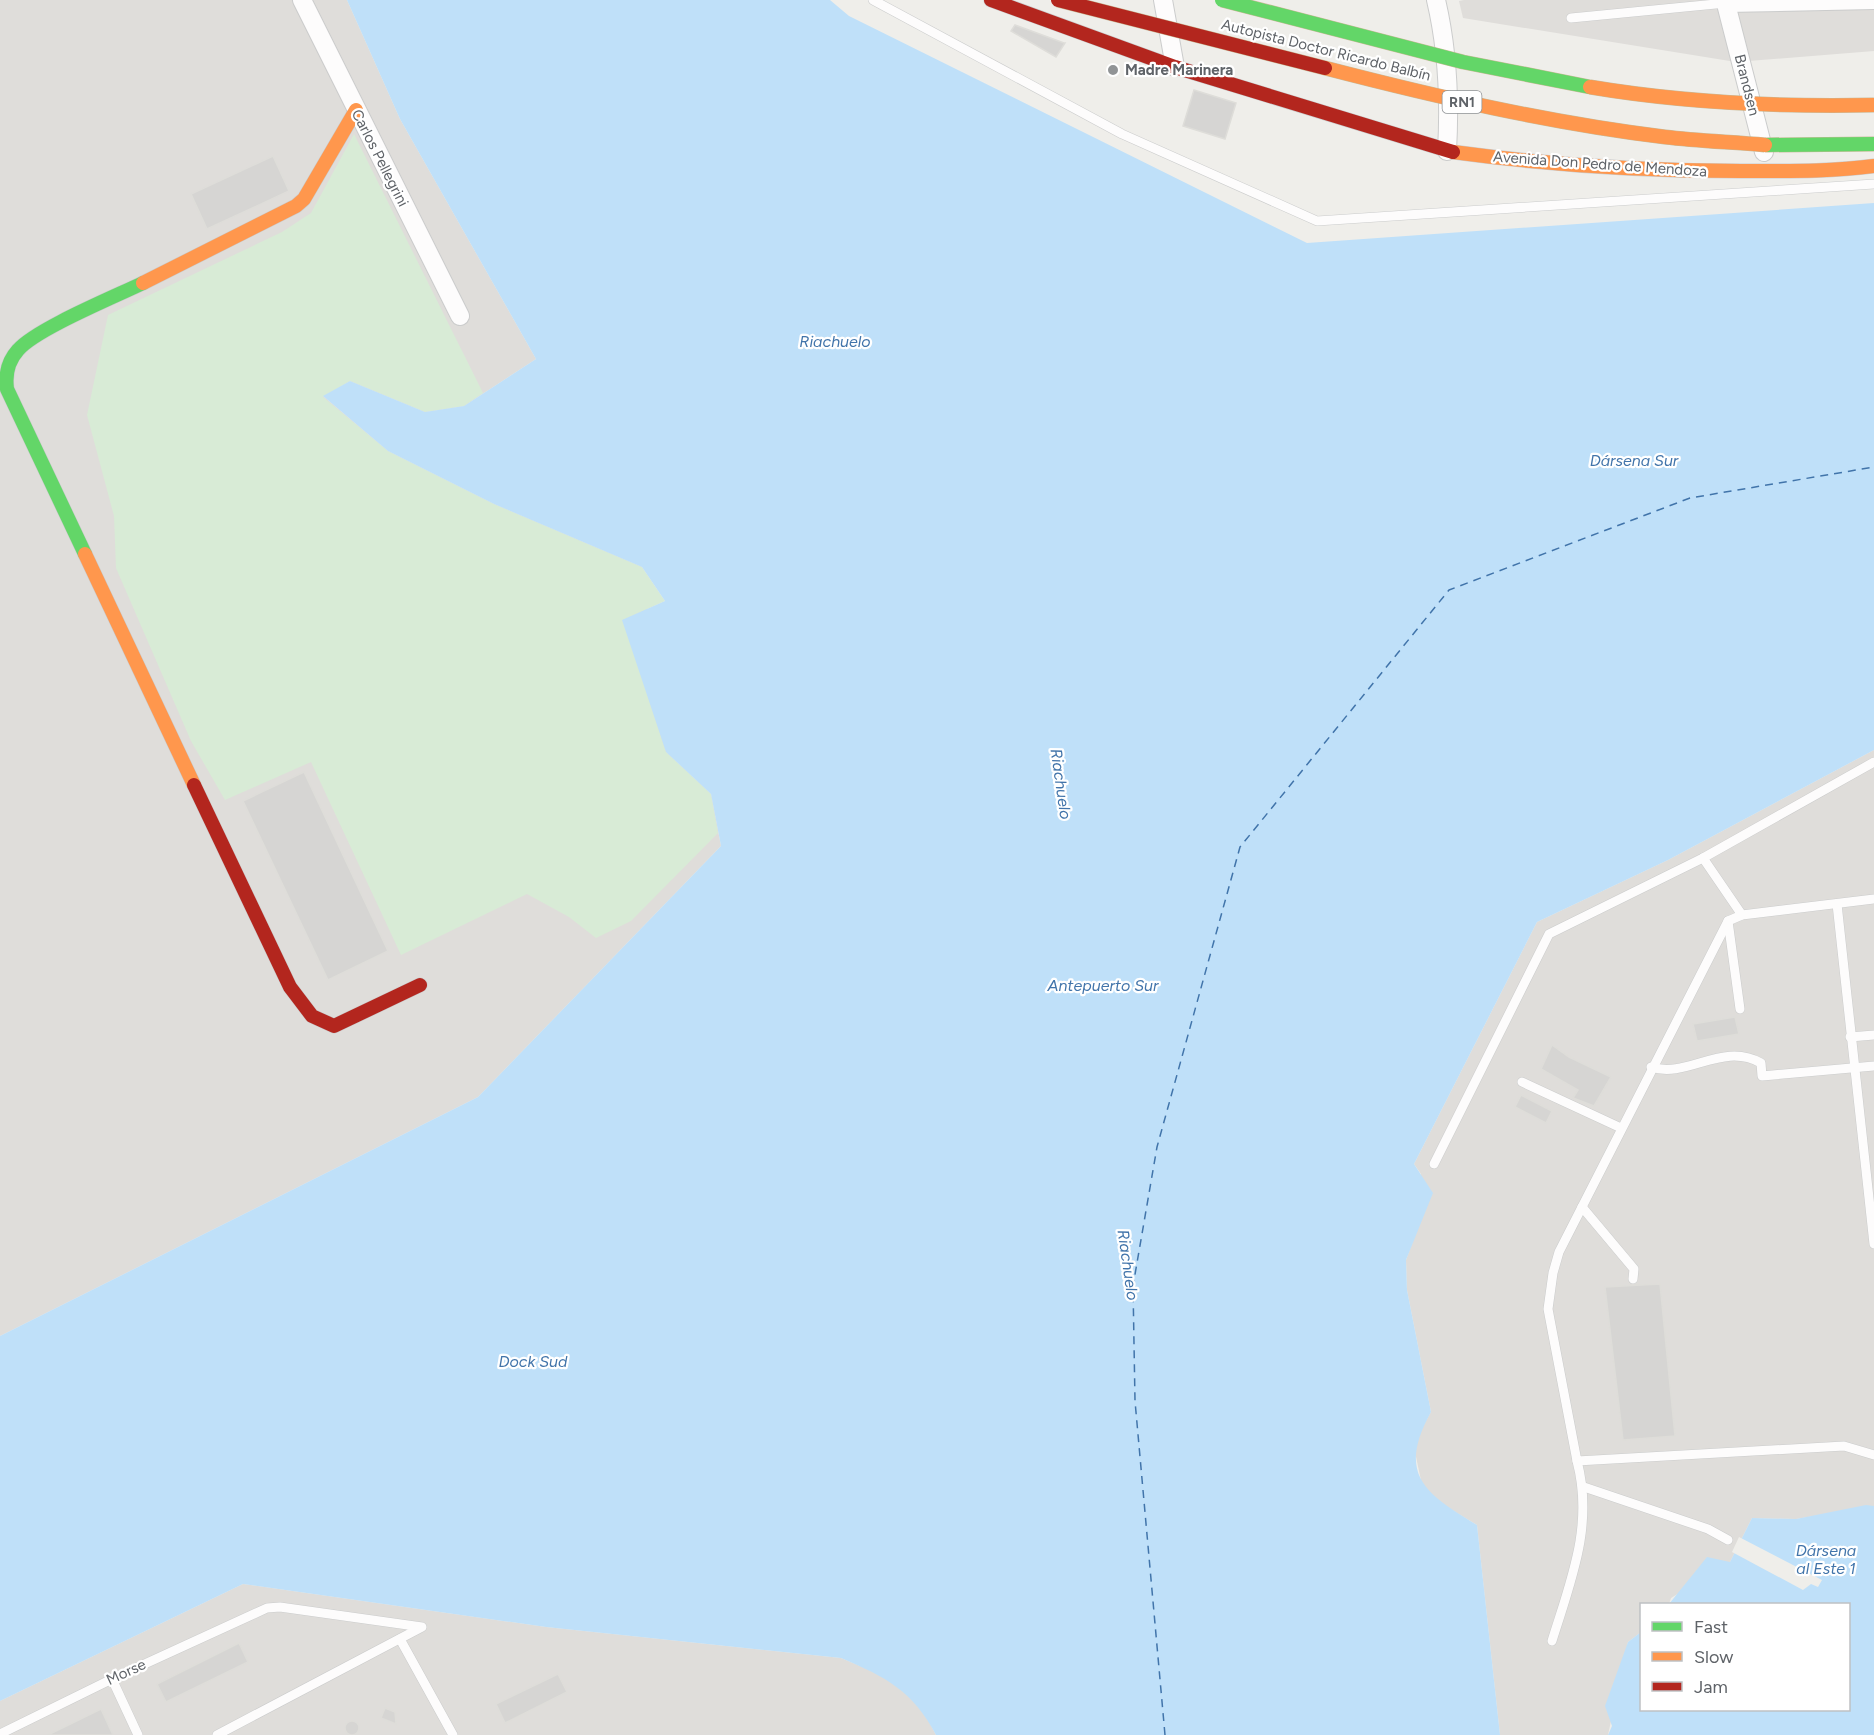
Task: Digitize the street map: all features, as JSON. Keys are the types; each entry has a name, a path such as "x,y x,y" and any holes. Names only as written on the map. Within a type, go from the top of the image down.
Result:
{"main road":[{"name":"Avenida Don Pedro de Mendoza","path":"992,0 1175,67 1447,151 1534,163 1611,168 1836,171 1874,166"},
{"name":"Autopista Doctor Ricardo Balbín","path":"1058,0 1454,100 1602,130 1678,141 1754,146 1874,144"},
{"path":"1088,0 1450,92 1762,143 1838,158 1874,160"},
{"name":"Autopista Doctor Ricardo Balbín","path":"1222,0 1463,62 1608,92 1755,107 1830,108 1874,105"},
{"path":"356,110 304,199 296,206 29,340 18,347 4,376 7,389 273,953 302,1007 316,1021 334,1026 420,985"}],"street":[{"name":"Carlos Pellegrini","path":"302,0 460,316"},
{"path":"1163,0 1175,67"},
{"path":"1436,0 1443,29 1450,92 1447,151"},
{"path":"1726,1 1874,0"},
{"name":"Brandsen","path":"1726,1 1769,171"}],"lane":[{"path":"873,0 1122,134 1317,221 1874,184"},
{"path":"1571,18 1726,1"},
{"path":"1434,1164 1549,934 1703,858 1874,762"},
{"path":"1703,858 1742,915"},
{"path":"1552,1641 1581,1548 1584,1487 1576,1461 1548,1309 1553,1273 1559,1252 1651,1067 1728,921 1742,915 1874,899"},
{"path":"1837,904 1853,1068 1874,1244"},
{"path":"1728,921 1740,1009"},
{"path":"1850,1037 1874,1035"},
{"path":"1651,1067 1667,1072 1726,1055 1744,1056 1761,1063 1762,1076 1874,1066"},
{"path":"1522,1082 1621,1128"},
{"path":"1582,1207 1634,1269 1633,1279"},
{"path":"1576,1461 1844,1446 1874,1455"},
{"path":"1584,1487 1708,1530 1728,1540"},
{"name":"Morse","path":"0,1734 111,1679 267,1608 280,1607 422,1627 400,1639"},
{"path":"217,1735 400,1639 453,1735"},
{"path":"111,1679 138,1735"}],"shaded area":[{"path":"0,0 347,0 400,119 536,359 464,406 425,412 350,381 323,396 388,451 494,504 642,567 666,752 711,794 721,846 478,1097 0,1336"},
{"path":"1874,0 1874,51 1736,62 1463,18 1459,1"},
{"path":"1874,750 1874,1506 1796,1519 1752,1518 1730,1562 1671,1598 1669,1603 1640,1603 1640,1633 1628,1642 1608,1735 1500,1735 1477,1525 1437,1501 1422,1485 1415,1452 1419,1433 1431,1412 1407,1290 1406,1260 1413,1241 1421,1174 1414,1164 1537,922 1668,860"},
{"path":"243,1584 546,1627 841,1658 877,1673 909,1694 926,1716 936,1735 0,1735 0,1701"}],"green space":[{"path":"354,134 483,393 464,406 425,412 350,381 323,397 388,451 494,504 642,567 665,601 623,620 666,752 711,794 718,833 631,921 596,938 569,917 527,894 401,955 311,762 225,800 191,741 116,568 114,516 87,415 108,315 282,232 311,213"}],"water":[{"path":"347,0 830,0 849,16 1307,243 1874,203 1874,750 1668,860 1537,922 1414,1164 1433,1193 1406,1260 1407,1290 1431,1412 1416,1452 1417,1467 1422,1481 1431,1492 1443,1503 1477,1525 1500,1735 936,1735 918,1707 897,1687 872,1672 841,1658 546,1627 243,1584 0,1701 0,1336 478,1097 721,846 711,794 666,752 622,620 665,601 642,567 494,504 388,451 323,396 350,381 425,412 464,406 536,359 400,119"},
{"name":"Dársena al Este 1","path":"1866,1505 1874,1506 1874,1735 1608,1735 1612,1726 1605,1706 1628,1642 1640,1633 1640,1711 1850,1711 1850,1603 1670,1603 1707,1557 1730,1562 1752,1518 1796,1519"}],"pier":[{"path":"1739,1537 1822,1580 1818,1587 1811,1584 1803,1590 1732,1552"}],"building":[{"path":"1015,25 1065,43 1056,57 1011,31"},
{"path":"1194,90 1236,103 1225,139 1183,126"},
{"path":"273,156 289,191 207,229 191,194"},
{"path":"304,772 388,951 328,980 243,801"},
{"path":"1735,1017 1739,1034 1697,1041 1693,1024"},
{"path":"1552,1045 1569,1057 1611,1077 1594,1106 1573,1098 1578,1090 1541,1069"},
{"path":"1521,1095 1552,1111 1546,1123 1515,1107"},
{"path":"1660,1284 1675,1436 1623,1440 1605,1287"},
{"path":"239,1643 248,1662 166,1702 157,1684"},
{"path":"558,1674 567,1692 505,1723 496,1704"},
{"path":"385,1708 395,1712 396,1724 381,1718"},
{"path":"101,1709 113,1735 48,1735"},
{"path":"349,1721 355,1721 359,1728 355,1735 349,1735 345,1731 345,1725"}],"ferry route":[{"path":"1165,1735 1135,1401 1133,1286 1157,1147 1240,847 1449,590 1690,498 1874,467"}],"traffic: fast":[{"path":"1222,0 1463,62 1590,87"},
{"path":"1765,145 1874,144"},
{"path":"85,554 7,389 8,368 18,350 41,333 143,283"}],"traffic: slow":[{"path":"1325,68 1536,117 1665,137 1765,145"},
{"path":"1590,87 1661,97 1732,103 1874,105"},
{"path":"143,283 296,206 304,199 356,110"},
{"path":"1453,152 1561,164 1669,170 1808,171 1874,166"},
{"path":"85,554 194,785"}],"traffic: jam":[{"path":"991,0 1175,67 1453,152"},
{"path":"1058,0 1325,68"},
{"path":"194,785 290,987 312,1016 334,1026 420,985"}],"place":[{"name":"Madre Marinera","path":"1113,70"}],"water label":[{"name":"Riachuelo","path":"835,341"},
{"name":"Dársena Sur","path":"1634,460"},
{"name":"Riachuelo","path":"1061,784"},
{"name":"Antepuerto Sur","path":"1103,985"},
{"name":"Riachuelo","path":"1128,1265"},
{"name":"Dock Sud","path":"533,1361"}]}
